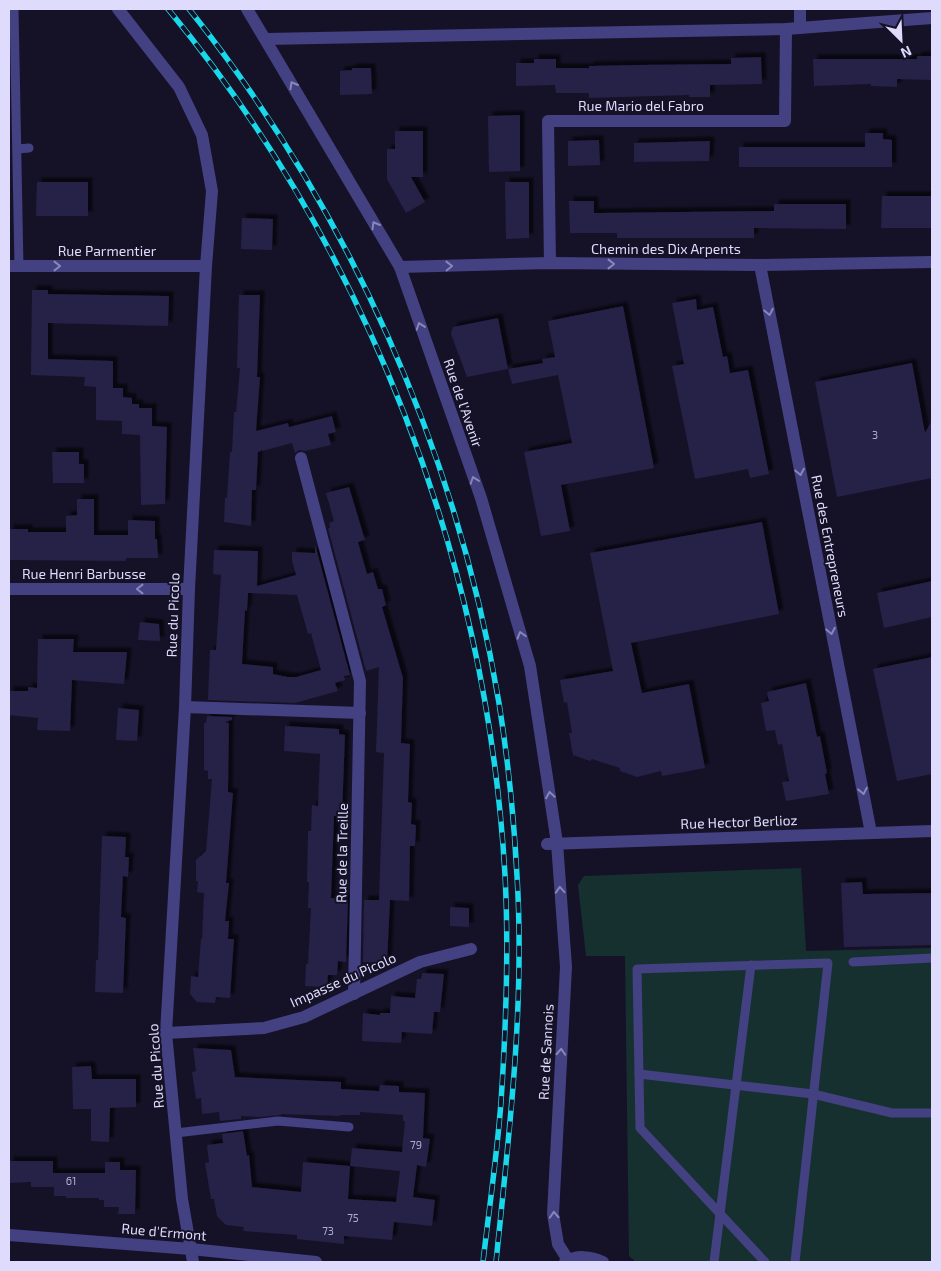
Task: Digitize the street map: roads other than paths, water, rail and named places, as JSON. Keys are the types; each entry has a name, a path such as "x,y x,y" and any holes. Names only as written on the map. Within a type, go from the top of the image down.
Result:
{"street":[{"name":"Rue du Picolo","path":"118,9 179,87 202,135 212,192 206,266 189,589 185,707 166,1034 182,1205 193,1262"},
{"name":"Rue de l'Avenir","path":"248,9 400,267 481,498 530,666 552,844"},
{"path":"800,9 800,28"},
{"path":"266,38 786,30 932,18"},
{"name":"Rue Mario del Fabro","path":"550,264 548,122 785,121 786,30"},
{"name":"Chemin des Dix Arpents","path":"400,267 550,264 932,262"},
{"name":"Rue des Entrepreneurs","path":"760,264 871,833"},
{"name":"Rue Parmentier","path":"14,266 206,266"},
{"name":"Rue de la Treille","path":"301,458 360,681 354,994"},
{"name":"Rue Henri Barbusse","path":"9,589 189,589"},
{"path":"185,707 360,713"},
{"name":"Rue Hector Berlioz","path":"552,844 932,831"},
{"name":"Rue de Sannois","path":"552,844 566,967 553,1214 558,1244 566,1261"},
{"name":"Impasse du Picolo","path":"166,1034 264,1028 304,1017 420,962 471,949"},
{"name":"Rue d'Ermont","path":"9,1235 191,1248 316,1262"},
{"path":"566,1261 579,1257 590,1257 603,1262"}],"lane":[{"path":"14,9 17,148 14,266"},
{"path":"17,148 29,148"},
{"path":"853,962 932,958"},
{"path":"765,1262 640,1128 636,969 828,963 795,1262"},
{"path":"714,1262 751,965"},
{"path":"638,1074 813,1094 892,1113 932,1113"},
{"path":"176,1133 278,1121 349,1127"}],"railway":[{"path":"168,9 239,103 302,202 358,307 405,415 443,527 473,641 494,758 505,875 507,932 506,1017 501,1102 483,1262"},
{"path":"189,9 246,86 299,166 346,250 388,337 424,426 455,517 480,609 499,703 508,767 516,854 519,924 519,973 514,1069 496,1262"}]}
